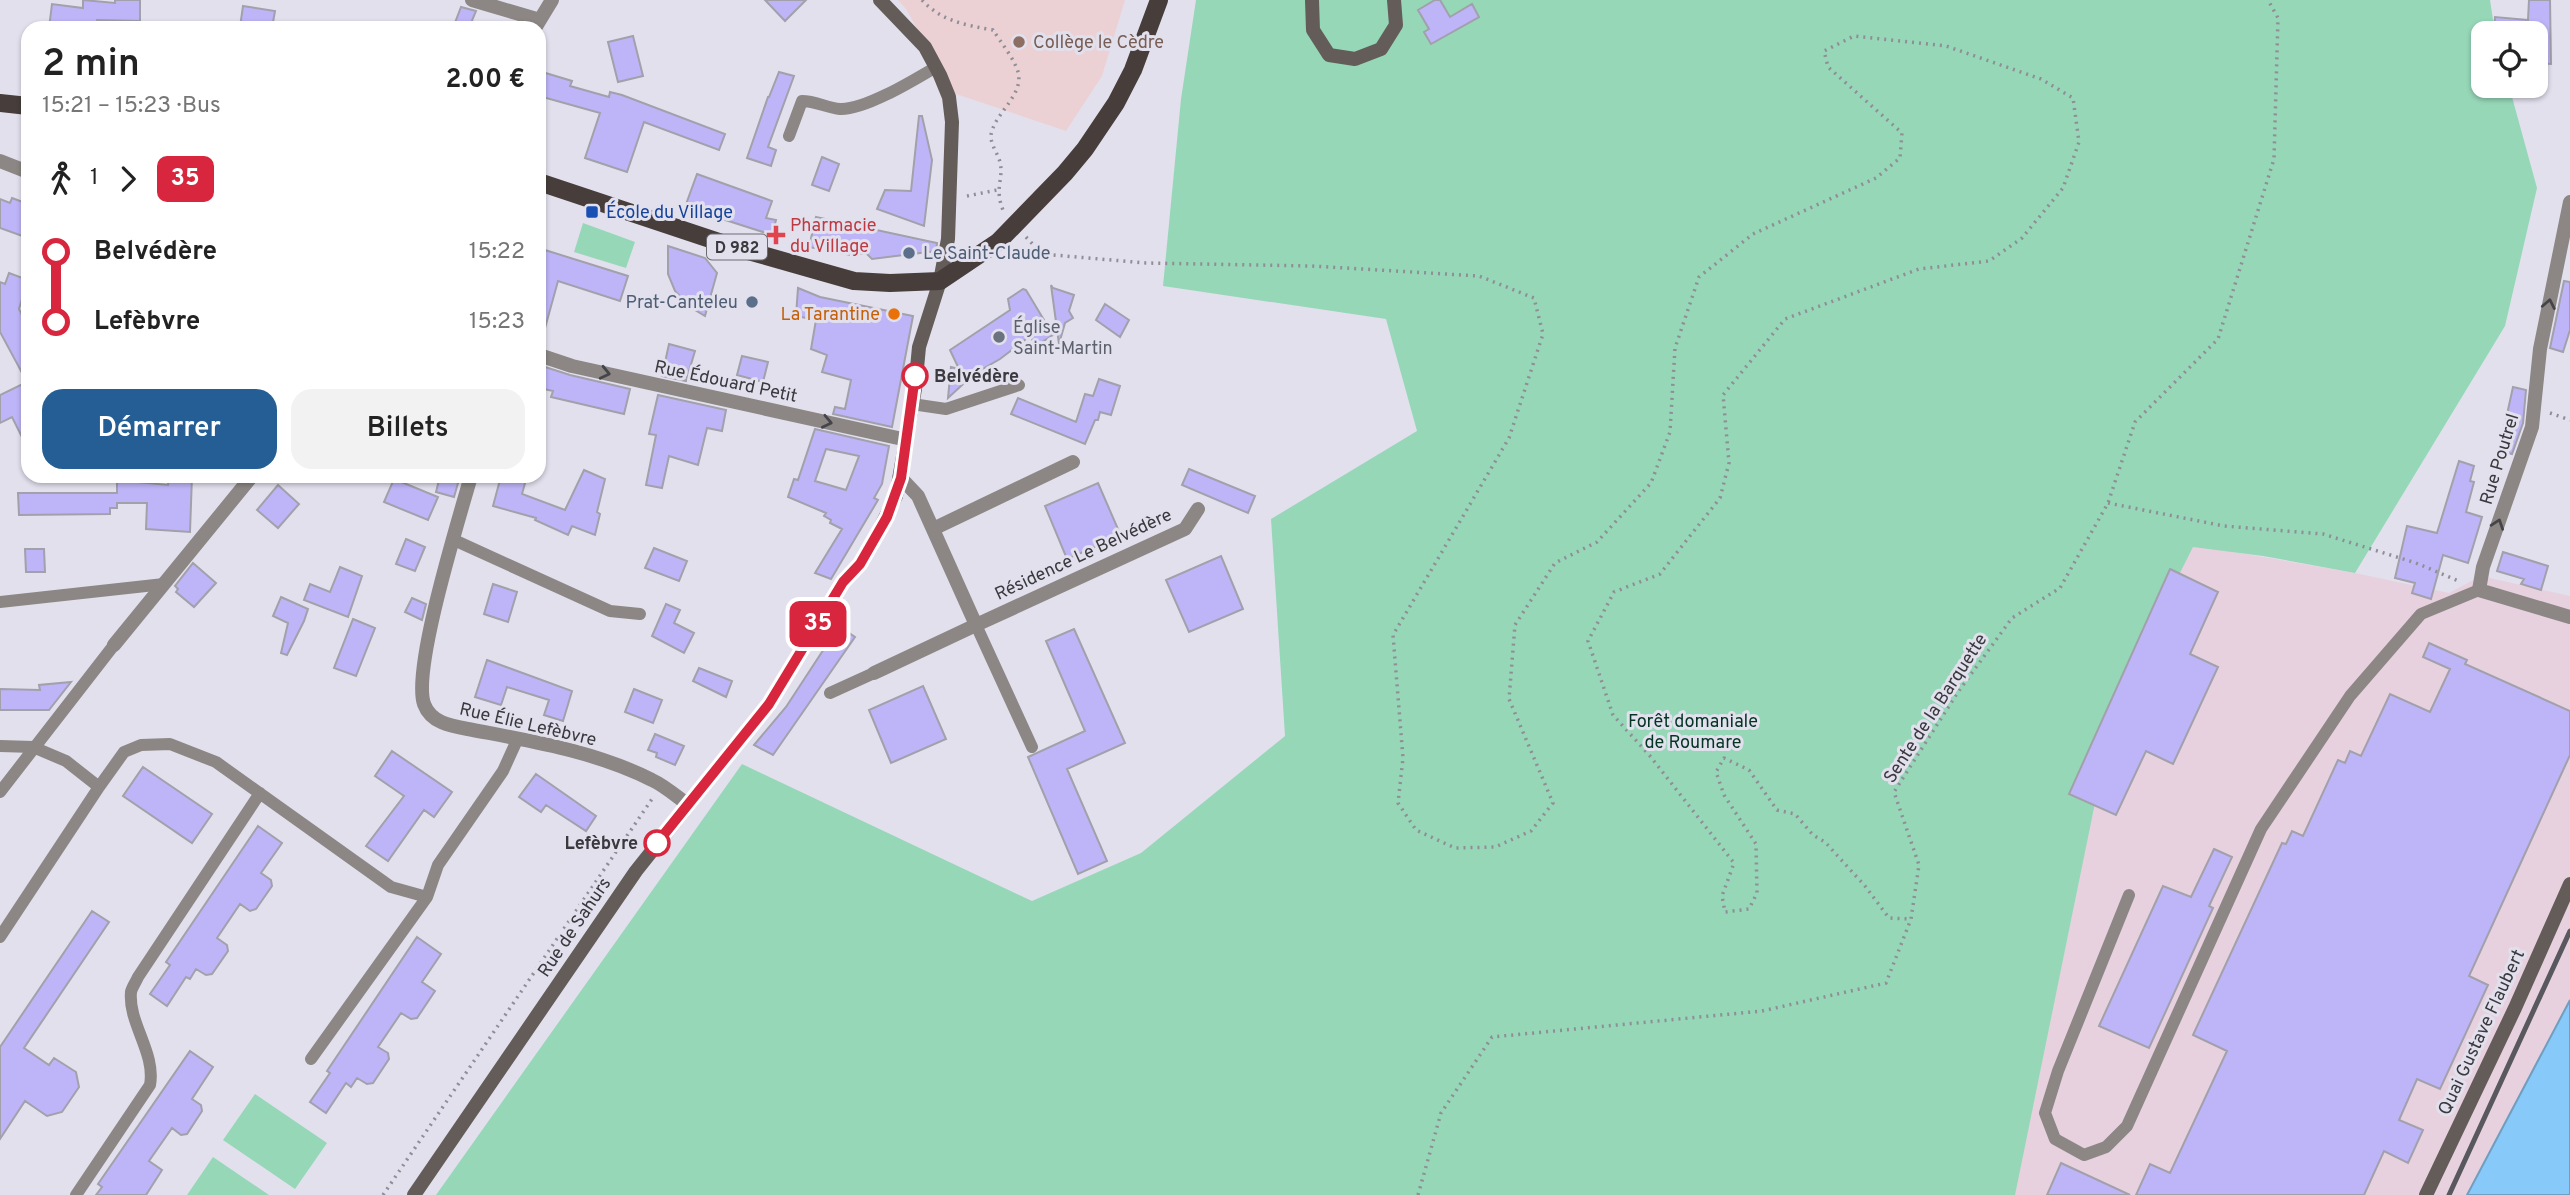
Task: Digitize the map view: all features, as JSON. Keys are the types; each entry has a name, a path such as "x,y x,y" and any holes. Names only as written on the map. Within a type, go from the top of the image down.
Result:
{"main road":[{"path":"940,281 998,242 1065,173 1104,121 1133,69 1159,0"},
{"path":"0,103 21,105"},
{"name":"D 982","path":"546,184 734,247 854,281 940,281"}],"street":[{"path":"472,0 530,21"},
{"path":"540,21 552,0"},
{"name":"Rue de Sahurs","path":"414,1195 636,871 769,704 843,582 860,564 890,512 901,478 919,348 940,281 948,239 952,122 949,97 925,47 880,0"},
{"path":"1312,0 1313,30 1329,55 1355,59 1381,49 1396,25 1394,0"},
{"path":"0,161 21,169"},
{"name":"Rue Poutrel","path":"2479,590 2483,566 2532,427 2540,349 2570,202"},
{"name":"Rue Édouard Petit","path":"546,357 572,366 907,440"},
{"path":"933,528 1073,462"},
{"path":"901,478 918,496 976,625"},
{"path":"114,645 246,483"},
{"name":"Rue Élie Lefèbvre","path":"469,483 426,648 421,679 424,704 431,717 447,725 518,738 587,755 653,780 688,804"},
{"name":"Résidence Le Belvédère","path":"874,673 1185,529 1198,509"},
{"path":"2479,590 2570,617"},
{"name":"Quai Gustave Flaubert","path":"2426,1195 2515,1008 2570,884"}],"lane":[{"path":"789,136 802,101 817,102 837,109 853,108 936,67"},
{"path":"912,404 946,409 1019,385"},
{"path":"454,540 610,611 640,614"},
{"path":"0,602 164,584"},
{"path":"2129,895 2058,1071 2045,1113 2055,1139 2084,1155 2106,1147 2127,1126 2261,829 2350,696 2421,614 2479,590"},
{"path":"976,625 1032,747"},
{"path":"0,792 114,645"},
{"path":"830,693 874,673"},
{"path":"311,1059 427,897 438,865 503,771 518,738"},
{"path":"0,937 124,752 141,745 170,744 216,762 391,887 427,897"},
{"path":"0,746 33,747 66,761 99,787"},
{"path":"76,1195 150,1085 153,1071 133,1007 131,991 260,793"}],"path":[{"path":"922,0 933,12 966,25 993,30 1018,71 1016,91 992,127 990,136 1000,163 997,190 1002,209 1014,226 1042,254 1146,263 1312,266 1479,276 1534,299 1544,334 1509,438 1393,635 1403,758 1398,803 1416,830 1455,848 1495,847 1531,831 1553,803 1508,699 1516,625 1555,563 1597,542 1651,483 1670,432 1675,348 1699,277 1753,234 1876,178 1900,158 1902,133 1828,67 1824,51 1854,36 1946,46 2041,79 2073,98 2079,142 2063,188 2022,238 1989,261 1919,269 1784,319 1723,395 1729,463 1720,498 1660,574 1614,592 1588,640 1613,715 1734,863 1722,897 1725,912 1749,909 1757,893 1757,869 1756,844 1724,795 1716,772 1724,758 1749,770 1777,810 1795,814 1813,835 1825,842 1865,886 1889,918 1911,919"},
{"name":"Sente de la Barquette","path":"1418,1195 1441,1113 1492,1037 1762,1011 1886,983 1911,919 1919,865 1894,792 1958,692 2012,618 2060,589 2108,503 2135,422 2218,339 2274,159 2278,18 2268,0"},
{"path":"951,198 997,190"},
{"path":"2108,503 2224,526 2323,534 2416,563 2479,590"},
{"path":"383,1195 661,786"}],"shaded area":[{"name":"Collège le Cèdre","path":"898,0 1125,0 1102,76 1066,131 953,93 906,9"},
{"path":"2177,533 2234,552 2449,593 2481,576 2570,596 2570,1073 2515,1195 2010,1195 2027,1134 2079,881 2060,789"}],"green space":[{"name":"Forêt domaniale de Roumare","path":"1196,0 2490,0 2493,21 2471,21 2471,98 2512,98 2537,188 2505,326 2355,573 2263,556 2193,547 2116,700 2015,1195 436,1195 742,764 1032,901 1141,853 1285,736 1271,519 1417,431 1386,319 1163,286 1181,99"},
{"path":"583,223 635,242 626,268 574,252"},
{"path":"255,1094 327,1143 295,1189 223,1140"},
{"path":"213,1157 269,1195 187,1195"}],"water":[{"path":"2570,1000 2570,1195 2467,1195"}],"building":[{"path":"83,0 115,3 115,0 140,0 140,21 50,21 52,4 83,8"},
{"path":"765,0 806,0 785,21"},
{"path":"1440,0 1450,17 1472,4 1479,17 1431,44 1424,32 1429,29 1418,10"},
{"path":"2529,0 2550,0 2551,64 2548,64 2548,21 2495,21 2495,17 2528,20"},
{"path":"243,6 275,11 273,21 241,21"},
{"path":"461,7 476,11 472,21 456,21"},
{"path":"633,36 643,76 618,82 608,42"},
{"path":"779,72 794,76 768,147 776,150 771,166 747,158"},
{"path":"546,73 572,81 570,86 609,97 610,92 622,95 725,134 719,150 644,122 627,172 585,158 600,113 546,98"},
{"path":"919,116 922,116 932,160 924,226 877,209 885,190 911,191"},
{"path":"822,157 839,164 829,191 812,185"},
{"path":"697,174 772,201 766,218 776,220 772,235 685,207"},
{"path":"12,198 21,201 21,236 0,228 0,199 10,203"},
{"path":"816,217 937,243 936,251 872,259 866,253 851,255 809,247"},
{"path":"668,246 705,258 717,273 705,316 690,307 675,291 668,274"},
{"path":"546,250 628,276 620,301 558,281 546,324"},
{"path":"9,273 21,277 21,371 0,332 0,282 5,284"},
{"path":"2564,281 2570,282 2570,330 2563,352 2550,348"},
{"path":"1051,285 1074,295 1069,311 1073,318 1065,323 1059,344"},
{"path":"798,288 820,297 913,316 892,427 833,414 835,407 845,409 851,380 822,372 827,355 811,349 816,320 796,316"},
{"name":"Église Saint-Martin","path":"1023,289 1053,335 1039,344 1035,344 1030,336 1000,359 974,374 948,398 951,367 959,369 950,350 1010,310 1008,299"},
{"path":"1105,304 1129,320 1120,337 1096,320"},
{"path":"669,344 695,351 686,381 662,376"},
{"path":"742,356 768,362 763,382 737,375"},
{"path":"546,367 630,389 624,414 551,397 553,391 546,390"},
{"path":"1099,379 1120,386 1111,415 1100,412 1085,444 1011,414 1018,398 1076,422 1085,394 1093,396"},
{"path":"21,385 21,435 12,417 0,423 0,395"},
{"path":"2513,387 2526,390 2523,423 2512,454 2499,451"},
{"path":"658,395 726,410 722,431 707,428 698,465 669,456 662,488 646,485 656,435 649,434"},
{"path":"815,429 889,446 882,484 874,498 878,500 831,579 815,573 842,529 830,523 831,520 824,516 826,513 788,497 794,479 798,480","holes":["826,449 859,456 846,490 815,481"]},
{"path":"2459,461 2474,466 2470,481 2474,482 2466,512 2482,517 2468,563 2443,555 2431,599 2412,593 2415,583 2395,578 2407,526 2437,533"},
{"path":"1189,469 1255,496 1248,513 1182,485"},
{"path":"584,470 605,479 595,535 572,526 568,535 535,520 536,518 493,506 499,483 525,483 522,494 565,510"},
{"path":"117,483 192,483 190,532 146,529 147,503 117,503 117,508 110,508 110,514 19,515 18,493 117,493"},
{"path":"392,483 404,483 438,497 428,520 384,502"},
{"path":"438,483 458,483 454,497 436,492"},
{"path":"1098,483 1121,536 1067,559 1045,506"},
{"path":"278,485 299,504 278,528 257,510"},
{"path":"406,539 425,547 415,571 396,564"},
{"path":"654,548 687,561 679,581 645,568"},
{"path":"25,549 44,549 45,572 26,572"},
{"path":"2503,552 2548,566 2541,590 2521,584 2524,579 2497,571"},
{"path":"1221,556 1243,609 1189,632 1166,580"},
{"path":"193,563 216,583 194,607 176,592 178,589 175,586"},
{"path":"340,567 362,576 348,617 304,600 310,584 330,592"},
{"path":"2170,569 2218,592 2190,654 2218,667 2173,764 2146,751 2116,815 2069,794"},
{"path":"493,584 517,592 508,622 484,614"},
{"path":"281,597 308,609 287,655 281,653 288,623 273,616"},
{"path":"412,598 426,604 422,620 405,612"},
{"path":"666,604 680,610 674,623 694,633 684,653 652,636"},
{"path":"353,619 375,628 356,676 334,668"},
{"path":"839,626 855,637 773,755 754,745 786,707"},
{"path":"1074,629 1125,743 1067,769 1107,861 1078,874 1028,757 1085,731 1046,641"},
{"path":"2429,643 2467,660 2465,664 2570,711 2570,755 2469,976 2488,985 2440,1089 2417,1079 2399,1120 2423,1130 2408,1163 2384,1151 2364,1195 2136,1195 2150,1164 2170,1173 2227,1051 2193,1035 2282,843 2286,844 2292,831 2303,836 2338,760 2345,763 2350,751 2361,756 2390,694 2430,712 2450,669 2423,657"},
{"path":"487,660 572,691 563,721 544,715 549,700 507,687 501,705 475,697"},
{"path":"699,668 732,681 726,697 693,681"},
{"path":"71,682 49,710 0,710 0,689 40,690 39,685"},
{"path":"923,686 946,739 891,763 869,710"},
{"path":"634,689 662,700 653,723 625,712"},
{"path":"655,734 684,746 675,765 656,757 657,753 648,750"},
{"path":"392,751 452,792 434,817 424,810 388,861 366,846 404,796 375,776"},
{"path":"143,767 212,814 192,843 123,796"},
{"path":"536,774 596,816 586,831 546,805 541,812 519,797"},
{"path":"258,826 282,843 261,873 271,880 272,886 256,909 250,911 240,904 217,938 227,945 228,951 212,974 206,975 196,969 190,979 186,977 167,1006 150,994 170,965 166,962"},
{"path":"2214,849 2232,857 2209,906 2213,908 2149,1048 2099,1026 2163,886 2191,897"},
{"path":"92,911 109,922 24,1048 49,1065 54,1058 76,1072 79,1087 62,1112 47,1116 25,1101 0,1139 0,1047"},
{"path":"417,937 441,954 422,982 435,991 417,1018 411,1019 401,1013 378,1047 388,1053 389,1059 373,1083 367,1084 357,1078 351,1087 346,1083 326,1113 310,1102 330,1073 327,1071"},
{"path":"190,1051 213,1067 192,1099 201,1105 202,1111 187,1134 181,1135 172,1128 149,1161 162,1170 146,1195 96,1195 102,1187 98,1184"},
{"path":"2061,1163 2130,1195 2047,1195"}],"railway":[{"path":"2449,1195 2570,931"}],"bus line":[{"name":"35","path":"657,843 769,704 843,582 860,564 887,517 901,478 915,376"}],"place":[{"name":"Collège le Cèdre","path":"1019,42"},
{"name":"École du Village","path":"592,212"},
{"name":"Pharmacie du Village","path":"776,235"},
{"name":"Le Saint-Claude","path":"909,253"},
{"name":"Prat-Canteleu","path":"752,302"},
{"name":"La Tarantine","path":"894,314"},
{"name":"Église Saint-Martin","path":"999,337"},
{"name":"Belvédère","path":"915,376"},
{"name":"Lefèbvre","path":"657,843"}]}
